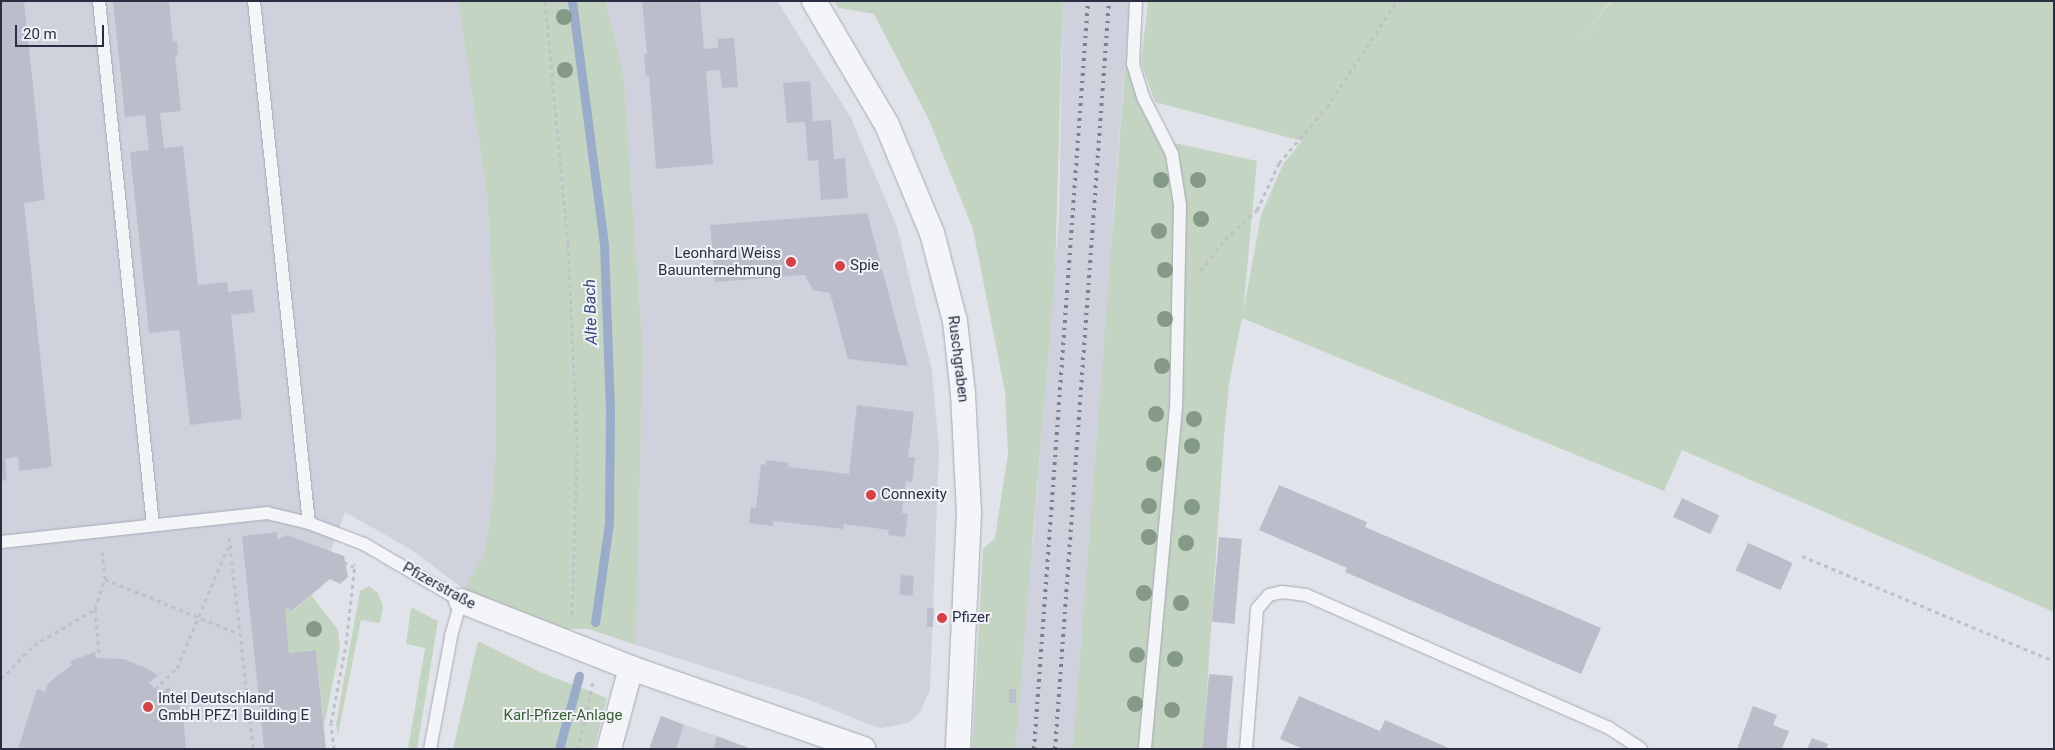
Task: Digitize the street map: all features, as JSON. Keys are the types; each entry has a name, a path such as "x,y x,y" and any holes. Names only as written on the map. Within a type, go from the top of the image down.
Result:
{"street":[{"name":"Ruschgraben","path":"814,1 887,125 932,234 955,321 963,394 969,513 958,749"},
{"name":"Pfizerstraße","path":"461,602 630,668 863,749"},
{"path":"609,749 630,668"}],"lane":[{"path":"99,1 153,524"},
{"path":"254,1 309,523"},
{"path":"1136,1 1133,64 1143,98 1172,154 1180,205 1176,406 1146,749"},
{"name":"Pfizerstraße","path":"1,542 99,529 267,513 309,523 364,544 461,602"},
{"path":"1246,749 1257,609 1269,595 1282,592 1315,599 1609,728 1641,749"},
{"path":"430,749 451,637 461,602"}],"path":[{"path":"545,1 568,244 577,443 571,645"},
{"path":"1178,298 1225,239 1257,210 1279,162 1327,107 1397,1"},
{"path":"227,517 238,633 253,749"},
{"path":"99,529 105,579 95,609 99,652"},
{"path":"155,688 177,668 230,544"},
{"path":"334,749 331,723 346,644 354,567 364,544"},
{"path":"1802,556 2054,661"},
{"path":"105,579 238,633"},
{"path":"1,679 34,645 95,609"},
{"path":"578,749 599,655"}],"shaded area":[{"path":"1,1 458,1 487,196 495,342 496,445 491,511 484,554 464,589 410,549 345,512 328,558 338,573 330,579 320,575 317,582 321,587 290,612 285,609 326,749 1,749"},
{"path":"606,1 777,1 851,118 897,227 932,371 939,449 930,690 919,714 908,723 881,728 810,700 636,645 643,351 624,78"},
{"path":"1063,1 1130,1 1113,217 1108,418 1099,429 1078,696 1085,709 1085,749 994,749 1003,587 1033,544 1059,217"},
{"path":"661,716 752,749 649,749"}],"green space":[{"path":"458,1 606,1 624,78 643,351 636,645 589,629 567,629 464,589 484,554 491,511 496,445 495,342 487,196"},
{"path":"834,1 1063,1 1055,276 1015,749 972,749 983,549 995,538 1008,453 1005,392 973,229 928,118 874,14 839,8"},
{"path":"1148,1 1610,1 1579,43 1611,1 2054,1 2054,612 1682,450 1664,491 1242,318 1229,384 1224,436 1203,749 1073,749 1127,43 1136,92 1161,140 1257,161 1243,313 1261,215 1283,164 1302,141 1155,102 1141,63"},
{"path":"369,586 378,593 383,607 380,623 361,620 338,735 336,724 360,591"},
{"path":"311,595 338,630 340,647 324,726 316,650 289,653 285,609 290,608 291,612"},
{"path":"411,607 438,621 417,749 408,749 425,648 406,644"},
{"name":"Karl-Pfizer-Anlage","path":"478,641 540,672 607,698 594,749 453,749"}],"building":[{"path":"1,1 24,1 45,200 24,203 52,467 19,471 18,457 5,459 7,480 1,481"},
{"path":"113,1 169,1 173,42 177,41 178,55 175,55 181,111 160,113 164,148 183,146 198,285 227,282 228,292 252,289 255,312 231,315 242,419 190,425 179,330 149,333 130,152 149,150 145,115 125,117"},
{"path":"642,1 700,1 704,49 718,48 718,39 734,38 738,87 722,88 720,70 706,71 713,164 656,169 649,76 646,76 644,54 647,54"},
{"path":"810,81 813,121 831,120 834,159 845,158 848,198 821,200 818,160 808,161 805,122 787,123 783,83"},
{"path":"867,213 908,366 848,359 830,293 813,290 805,275 715,282 710,225"},
{"path":"857,405 914,412 908,457 915,457 912,482 906,481 902,513 908,514 905,537 888,535 889,530 844,524 843,529 773,521 773,526 749,523 751,507 756,508 761,464 766,465 766,460 789,463 788,467 849,474"},
{"path":"1279,485 1367,522 1365,527 1601,628 1581,674 1345,572 1347,568 1259,530"},
{"path":"1682,498 1719,515 1710,534 1673,517"},
{"path":"277,532 277,540 287,535 344,556 348,577 340,584 330,579 290,612 290,608 285,609 289,653 316,650 326,749 264,749 242,536"},
{"path":"1219,537 1242,539 1235,624 1212,622"},
{"path":"1748,543 1793,563 1781,590 1736,570"},
{"path":"901,575 914,576 913,596 900,595"},
{"path":"927,608 934,608 933,627 927,627"},
{"path":"95,652 96,658 124,659 158,675 149,683 161,694 169,687 183,712 186,749 18,749 37,689 46,692 46,686 72,665 70,661"},
{"path":"1209,674 1233,676 1227,749 1202,749"},
{"path":"1009,689 1016,689 1016,703 1009,703"},
{"path":"1299,696 1380,731 1385,720 1451,749 1303,749 1280,739"},
{"path":"1753,706 1777,715 1773,725 1789,731 1782,749 1737,749"},
{"path":"661,716 684,725 676,749 649,749"},
{"path":"717,736 751,749 713,749"},
{"path":"1812,738 1828,744 1826,749 1807,749"}],"waterway":[{"name":"Alte Bach","path":"572,1 604,245 610,410 609,523 595,622"},
{"name":"Alte Bach","path":"559,749 579,676"}],"railway":[{"path":"1034,749 1088,1"},
{"path":"1055,749 1109,1"}],"place":[{"name":"Leonhard Weiss Bauunternehmung","path":"791,262"},
{"name":"Spie","path":"840,266"},
{"name":"Connexity","path":"871,495"},
{"name":"Pfizer","path":"942,618"},
{"name":"Intel Deutschland GmbH PFZ1 Building E","path":"148,707"}]}
